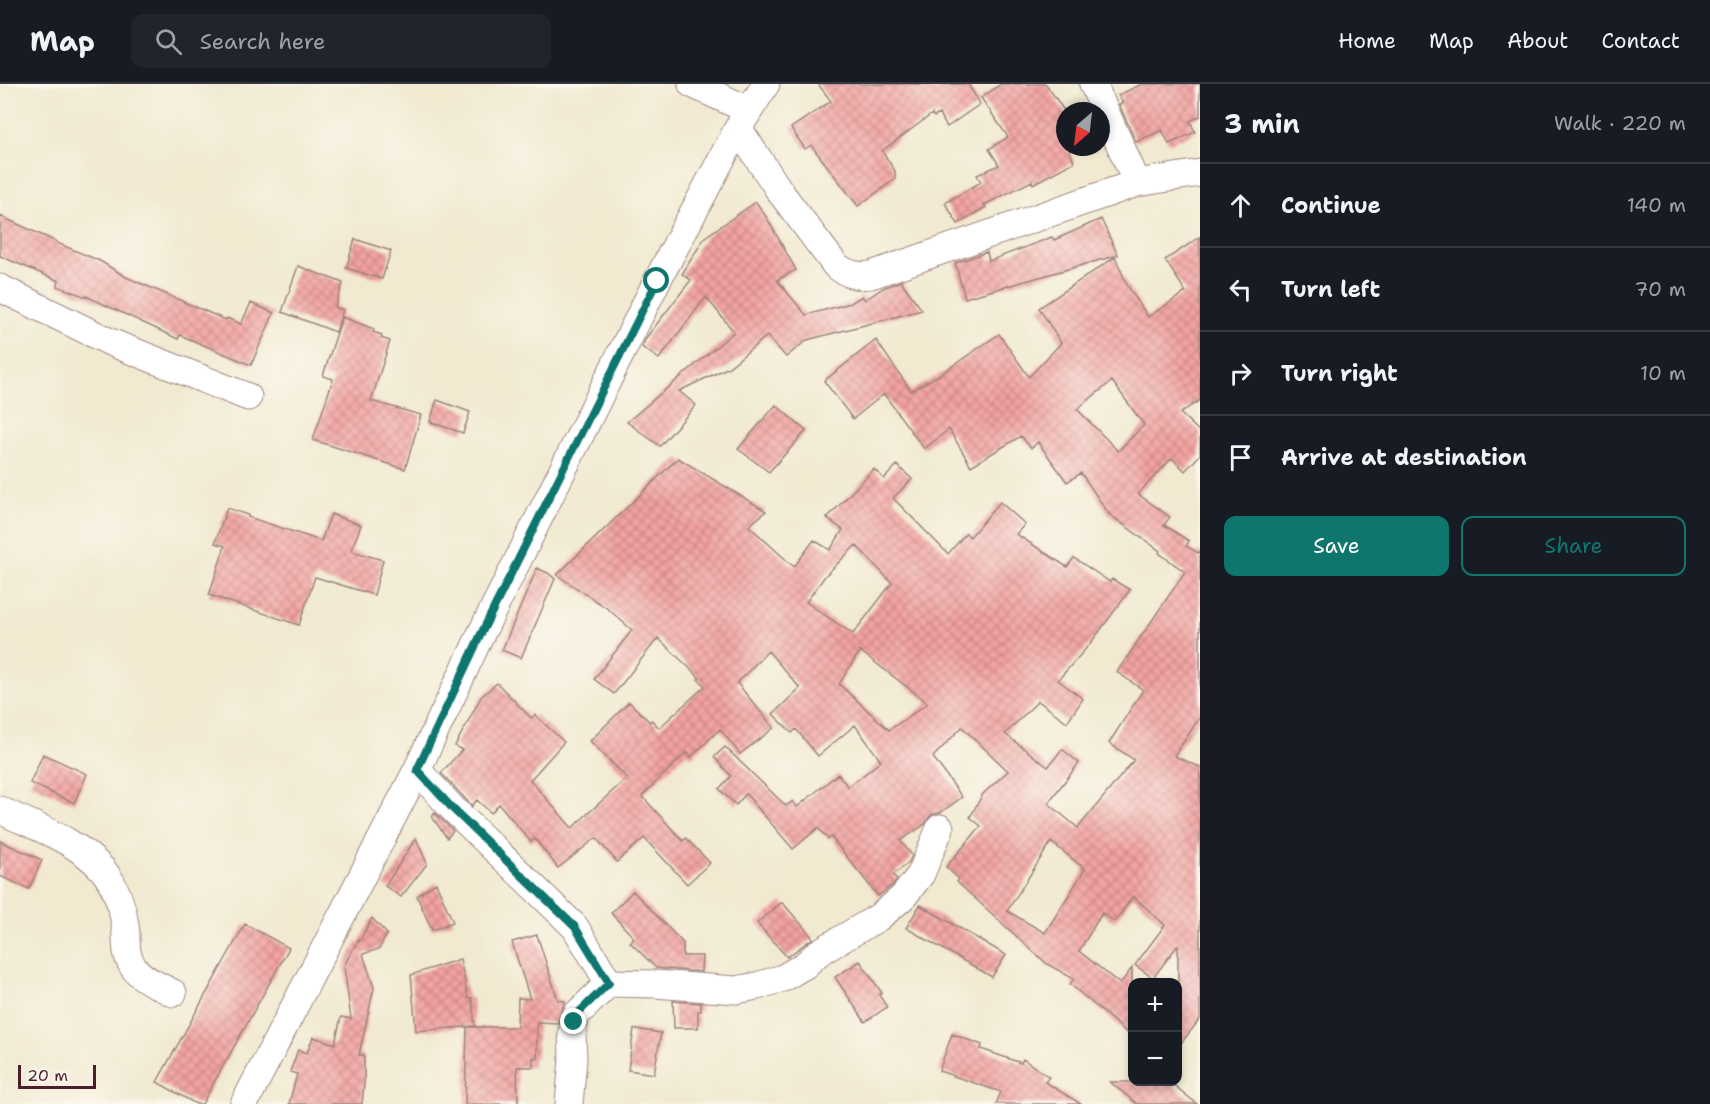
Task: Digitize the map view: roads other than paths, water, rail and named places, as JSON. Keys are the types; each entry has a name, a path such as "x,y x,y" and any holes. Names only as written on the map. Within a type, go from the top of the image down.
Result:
{"street":[{"path":"692,84 743,119 781,193 836,266 847,274 860,277 1137,183 1200,172"},
{"path":"244,1104 417,770 481,634 657,281 743,119 766,84"},
{"path":"1093,84 1137,183"},
{"path":"0,288 110,342 248,397"},
{"path":"417,770 453,809 575,927 609,983"},
{"path":"0,810 75,845 104,871 121,902 126,932 126,952 132,967 149,981 173,993"},
{"path":"569,1104 573,1059 572,1033 576,1015 609,983 736,990 783,978 805,965 818,953 879,917 903,897 921,874 940,828"}]}
